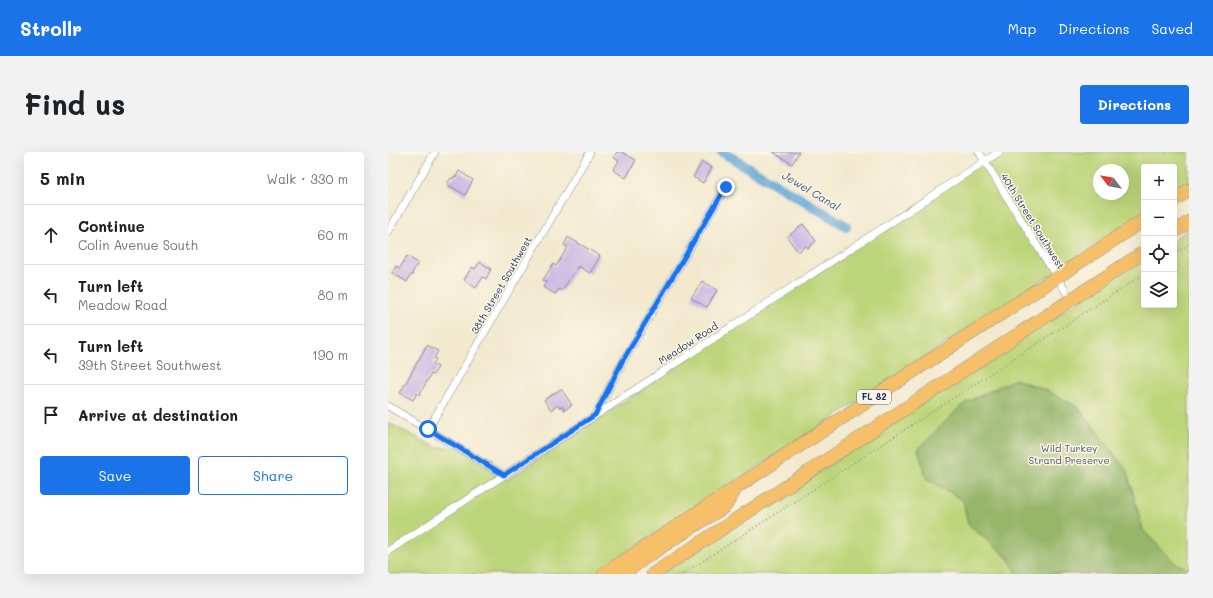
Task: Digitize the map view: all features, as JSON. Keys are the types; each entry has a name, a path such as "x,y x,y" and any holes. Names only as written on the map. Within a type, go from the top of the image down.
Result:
{"highway":[{"path":"1177,198 1189,190"},
{"name":"FL 82","path":"604,574 1141,222"},
{"path":"1177,230 1189,222"},
{"name":"FL 82","path":"653,574 1141,254"},
{"path":"623,574 650,554 725,506 738,486"}],"street":[{"path":"388,232 435,152"},
{"name":"38th Street Southwest","path":"428,429 590,152"},
{"name":"40th Street Southwest","path":"979,152 1071,300"},
{"name":"Meadow Road","path":"388,551 999,152"},
{"path":"595,415 622,362 726,187"},
{"path":"388,406 504,475"}],"path":[{"path":"1177,252 1189,244"},
{"path":"683,574 1141,276"}],"green space":[{"path":"997,152 1189,152 1189,184 1177,192 1177,164 1141,164 1141,215 738,480 736,479 734,482 595,574 388,574 388,423 435,446 436,448 457,447 507,480"},
{"name":"Wild Turkey Strand Preserve","path":"1189,229 1189,574 662,574 1141,260 1141,308 1177,308 1177,237"},
{"path":"1015,379 1046,390 1079,408 1127,471 1143,530 1175,563 1189,569 1189,574 1018,574 1008,558 968,524 963,500 926,478 918,449 963,404"}],"building":[{"path":"617,152 622,152 636,160 626,178 613,170 619,161 613,157"},
{"path":"773,152 799,152 792,164"},
{"path":"702,162 712,168 703,183 693,177"},
{"path":"459,171 473,180 465,195 447,184 451,178 453,179 454,176 456,177"},
{"path":"803,224 816,241 808,248 806,246 798,252 787,237"},
{"path":"568,237 600,256 590,273 578,266 562,291 559,289 555,294 543,287 546,282 543,280 553,264 556,266 568,247 564,245"},
{"path":"407,256 418,263 412,273 413,275 410,276 407,282 392,273 396,266 400,268"},
{"path":"480,262 491,269 486,279 483,277 476,288 464,280 472,267 475,269"},
{"path":"702,281 717,290 707,307 691,298"},
{"path":"427,345 438,351 434,358 436,359 433,364 438,367 433,375 431,374 419,395 417,393 413,400 400,393"},
{"path":"561,389 572,405 564,410 562,406 560,408 558,405 551,410 544,400"}],"waterway":[{"name":"Jewel Canal","path":"722,152 846,226"}],"route":[{"path":"428,429 504,475 595,415 622,362 726,187"}]}
